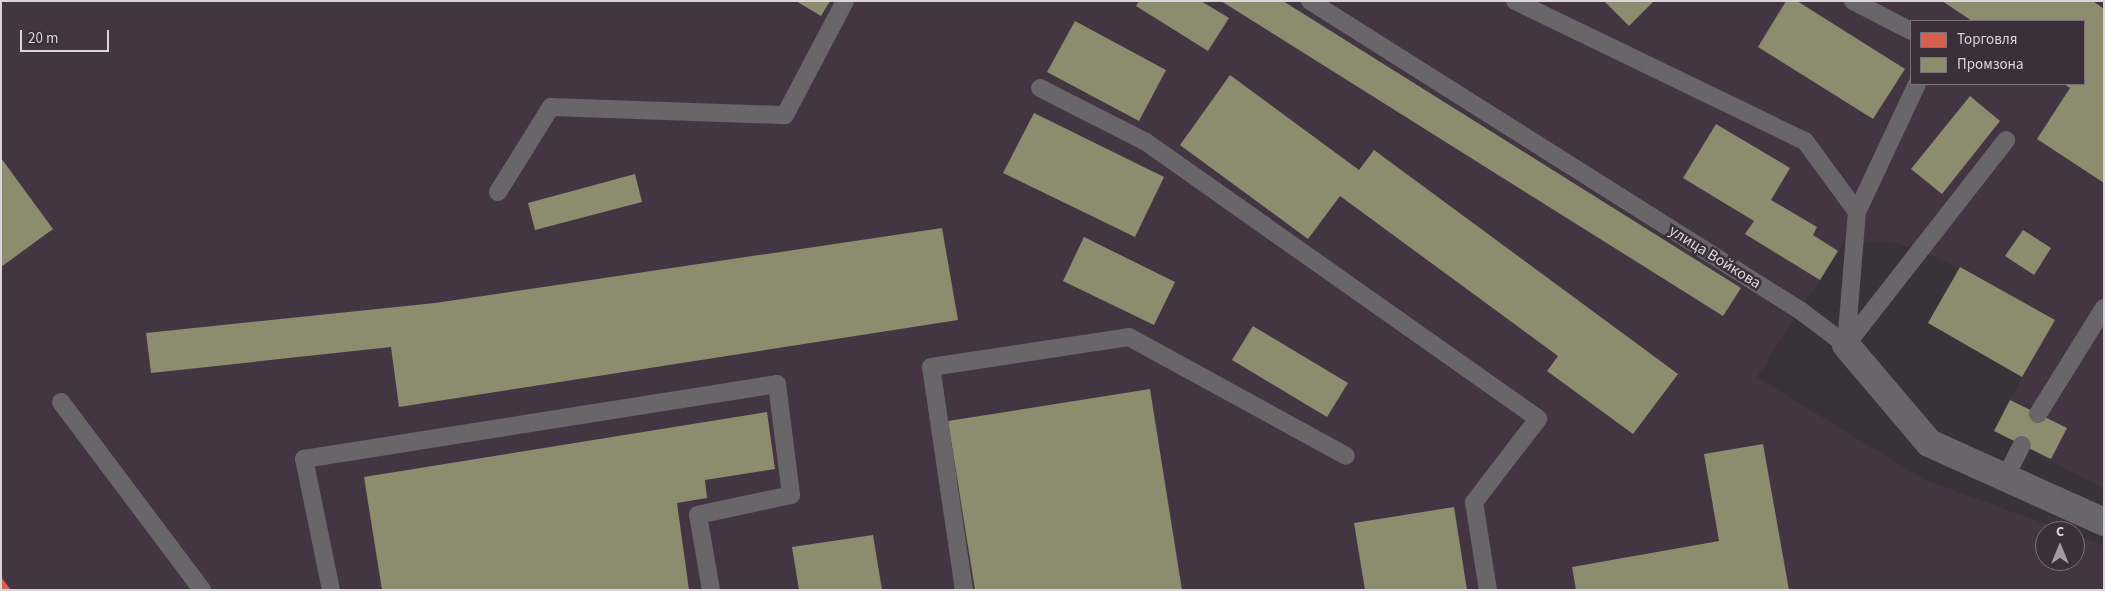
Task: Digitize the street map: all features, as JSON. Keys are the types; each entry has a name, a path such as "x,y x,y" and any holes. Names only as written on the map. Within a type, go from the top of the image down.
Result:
{"street":[{"name":"улица Войкова","path":"1846,345 1928,443 2104,522"}],"lane":[{"path":"498,192 551,107 785,115 845,1"},
{"name":"улица Войкова","path":"1310,1 1801,311 1846,345"},
{"path":"1515,1 1544,5 1805,141 1857,212"},
{"path":"1853,1 1910,30"},
{"path":"1846,345 1857,212 1917,85"},
{"path":"1040,88 1146,142 1538,419 1474,502 1488,590"},
{"path":"1846,345 2006,140"},
{"path":"2038,414 2104,308"},
{"path":"964,590 931,367 1129,337 1346,456"},
{"path":"331,590 304,459 777,384 792,495 698,515 712,590"},
{"path":"61,402 202,590"},
{"path":"2005,478 2022,445"}],"shaded area":[{"path":"1,1 2104,1 2104,489 1994,431 2022,377 1928,323 1960,267 1898,243 1844,242 1757,377 1923,479 2038,521 2035,521 2035,571 2085,571 2085,538 2104,545 2104,590 1,590"}],"building: Торговля":[{"path":"1,577 11,590 1,590"}],"building: Промзона":[{"path":"796,1 830,1 821,16"},
{"path":"1139,1 1201,1 1229,18 1208,51 1136,6"},
{"path":"1221,1 1283,1 1741,288 1723,316"},
{"path":"1604,1 1654,1 1629,26"},
{"path":"1786,1 1797,1 1905,69 1873,119 1758,47"},
{"path":"1942,1 2093,1 2104,9 2104,183 2037,139 2070,88 2066,85 2085,85 2085,20 1970,20"},
{"path":"1075,21 1166,70 1139,121 1047,72"},
{"path":"1230,75 1359,170 1374,150 1678,374 1633,434 1547,371 1558,356 1340,196 1308,239 1180,145"},
{"path":"1970,96 2000,121 1942,194 1911,169"},
{"path":"1034,113 1164,177 1135,237 1003,173"},
{"path":"1716,124 1790,168 1771,200 1817,227 1813,235 1838,251 1820,280 1745,234 1754,221 1683,178"},
{"path":"1,158 53,229 1,267"},
{"path":"635,174 642,202 535,230 528,203"},
{"path":"942,228 958,320 399,407 391,347 151,373 146,333 435,303"},
{"path":"2023,230 2051,248 2034,275 2005,256"},
{"path":"1084,237 1175,282 1154,325 1063,281"},
{"path":"1960,267 2055,320 2022,377 1928,323"},
{"path":"1253,326 1348,383 1327,417 1232,360"},
{"path":"1150,389 1182,590 975,590 948,421"},
{"path":"2010,400 2067,428 2051,459 1994,431"},
{"path":"767,412 775,469 705,480 707,498 677,503 689,590 382,590 364,477"},
{"path":"1763,444 1789,590 1576,590 1572,567 1719,541 1704,454"},
{"path":"1454,507 1467,590 1365,590 1354,523"},
{"path":"873,535 882,590 799,590 792,547"}]}
